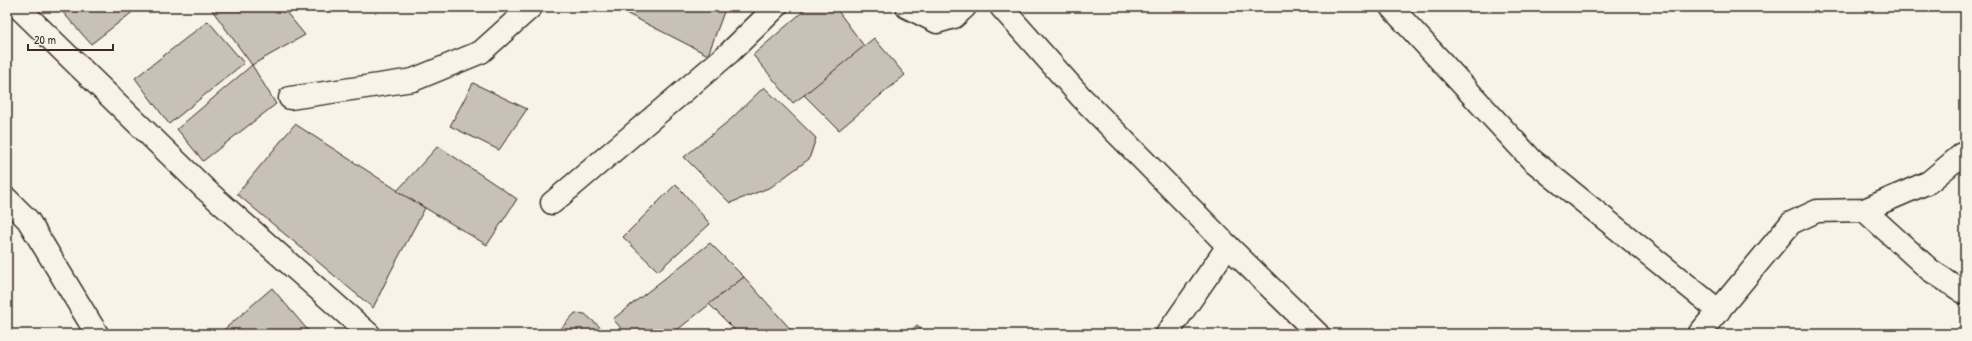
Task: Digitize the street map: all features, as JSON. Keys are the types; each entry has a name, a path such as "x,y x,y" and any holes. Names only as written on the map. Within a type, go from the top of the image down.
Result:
{"street":[{"path":"18,7 206,190 369,334"},
{"path":"290,98 413,80 481,52 531,7"},
{"path":"552,203 730,52 776,7"},
{"path":"907,7 937,22 954,17 965,7"},
{"path":"1001,7 1080,97 1318,334"},
{"path":"1391,7 1532,160 1718,311"},
{"path":"1699,334 1791,223 1817,211 1864,210 1928,182 1965,152"},
{"path":"7,199 28,220 97,334"},
{"path":"1864,210 1930,270 1965,292"},
{"path":"1167,334 1228,246"}],"building":[{"path":"58,7 139,7 91,44"},
{"path":"216,7 282,7 305,35 252,65 212,10"},
{"path":"614,7 722,7 725,9 708,55"},
{"path":"808,7 835,7 867,50 793,103 753,55"},
{"path":"208,21 244,63 169,124 135,78"},
{"path":"874,38 905,75 839,130 804,95"},
{"path":"252,65 276,104 203,161 177,129"},
{"path":"473,83 527,109 499,150 450,126"},
{"path":"764,87 816,138 809,159 771,187 730,203 684,157 731,119"},
{"path":"295,124 425,208 373,308 237,194"},
{"path":"438,146 517,199 487,245 397,191"},
{"path":"676,184 710,224 658,271 623,237"},
{"path":"710,243 744,277 672,334 626,334 613,319"},
{"path":"744,277 793,332 791,334 727,334 734,329 709,304"},
{"path":"272,288 311,334 219,334"},
{"path":"575,313 585,314 608,334 556,334"},
{"path":"917,325 928,334 907,334"}]}
